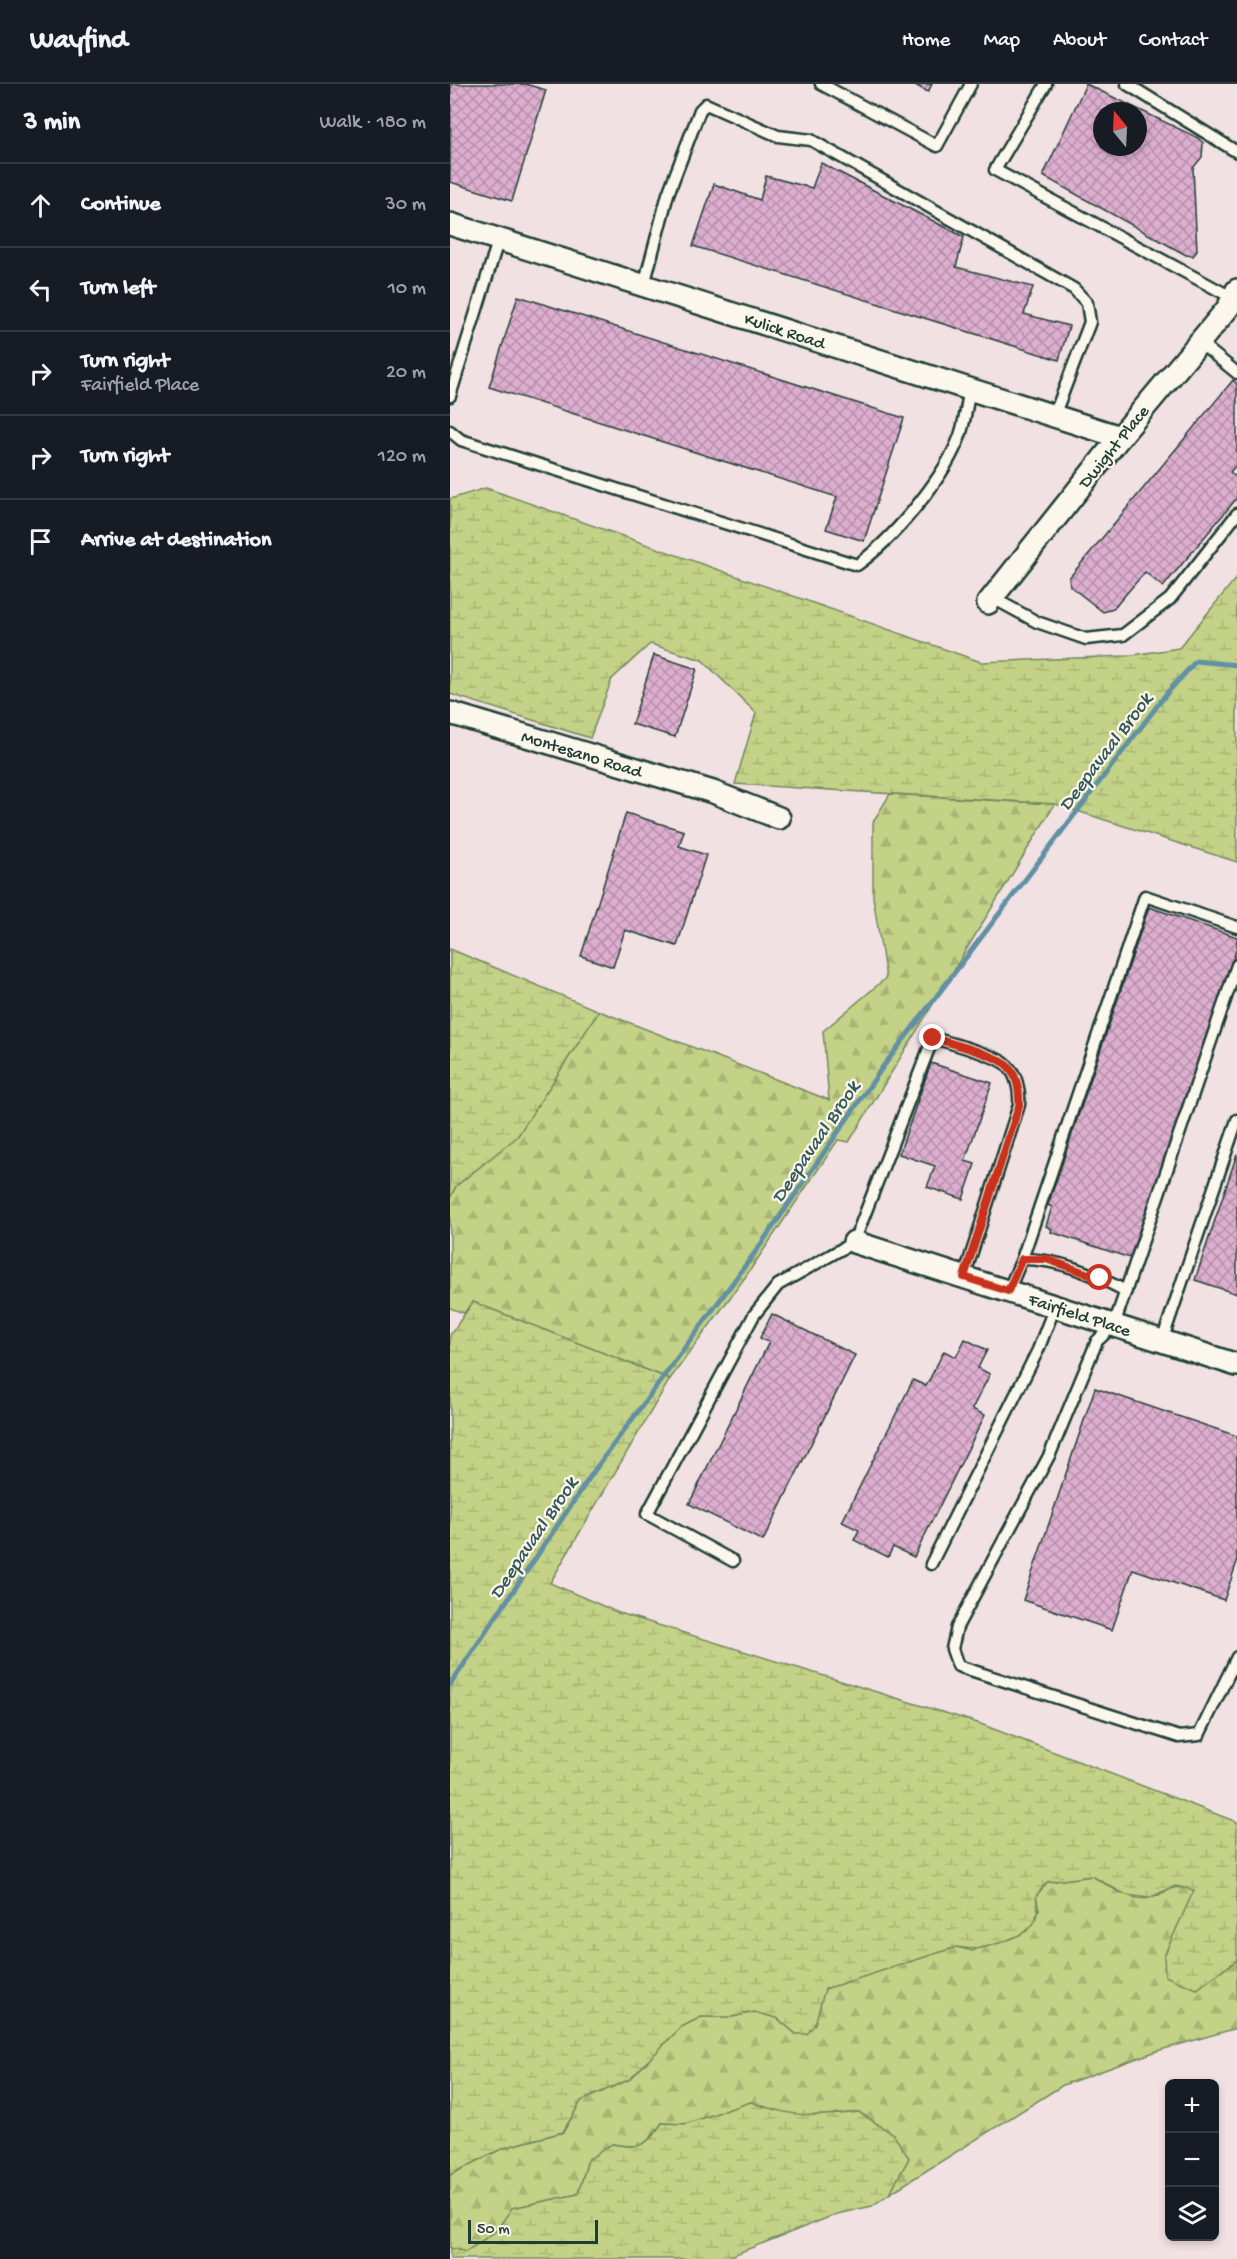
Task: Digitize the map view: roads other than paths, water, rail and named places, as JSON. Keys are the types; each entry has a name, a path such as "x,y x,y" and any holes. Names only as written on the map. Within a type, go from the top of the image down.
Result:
{"street":[{"name":"Kulick Road","path":"450,224 1120,437"},
{"name":"Dwight Place","path":"990,600 1120,437 1228,308 1236,292"},
{"name":"Montesano Road","path":"450,713 713,792 779,818"},
{"name":"Fairfield Place","path":"854,1242 1237,1365"}],"lane":[{"path":"821,84 937,146 971,84"},
{"path":"1046,84 995,170 1236,292"},
{"path":"1127,84 1237,152"},
{"path":"645,285 668,195 700,110 706,104 778,136 811,140 1074,289 1087,303 1090,322 1054,416"},
{"path":"450,396 499,238"},
{"path":"1200,342 1237,373"},
{"path":"450,431 461,440 857,565 870,556 918,503 944,469 958,441 970,389"},
{"path":"990,600 1037,622 1086,639 1123,635 1170,599 1237,514"},
{"path":"1008,1291 1022,1259 1145,896 1237,927"},
{"path":"1237,965 1113,1325 1097,1341 1050,1454 957,1627 952,1649 958,1666 1179,1737 1198,1735 1237,1657"},
{"path":"733,1562 647,1514 754,1315 778,1285 854,1242 933,1038 1004,1063 1016,1080 1019,1093 1019,1106 964,1277"},
{"path":"1162,1341 1237,1120"},
{"path":"1022,1259 1046,1259 1100,1278 1126,1291"},
{"path":"931,1564 1038,1350 1055,1306"}],"waterway":[{"name":"Deepavaal Brook","path":"450,1685 594,1471 759,1247 882,1068 1167,693 1196,661 1237,665"}]}
